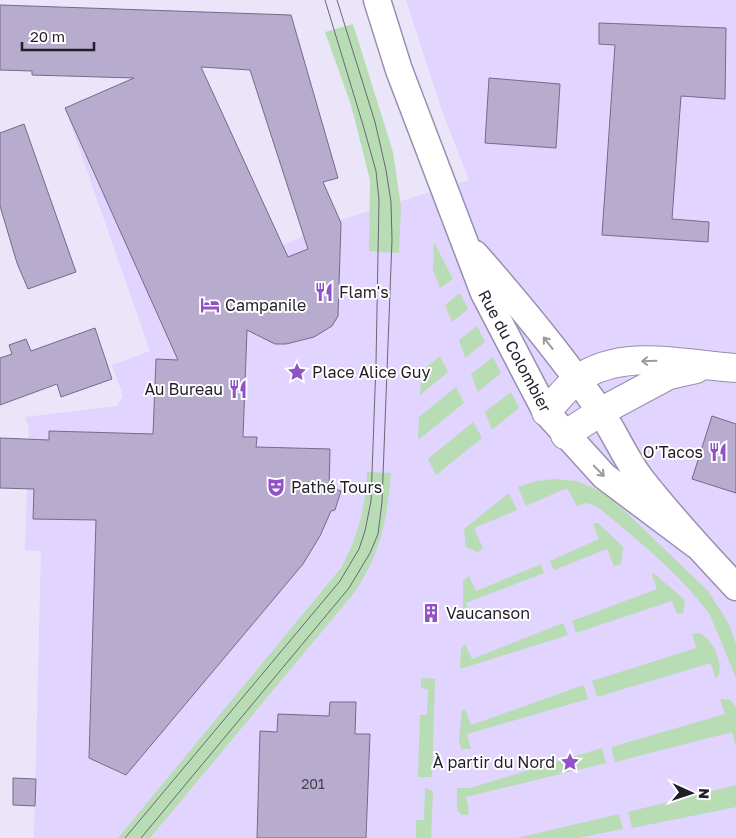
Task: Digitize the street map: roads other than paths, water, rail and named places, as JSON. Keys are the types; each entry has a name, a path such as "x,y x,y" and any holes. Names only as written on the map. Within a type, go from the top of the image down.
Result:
{"street":[{"name":"Rue du Colombier","path":"377,0 398,70 484,293 546,412 565,436 604,476 696,545"},
{"name":"Rue du Colombier","path":"465,242 499,281 600,412 621,450 641,478 696,545 736,587"},
{"path":"546,412 576,380 594,369 622,362 674,360 723,367"},
{"path":"565,436 600,412 669,375 723,367"}],"tram line":[{"path":"125,838 340,581 359,549 365,531 371,501 379,200 376,171 325,0"},
{"path":"141,838 349,588 370,553 378,534 382,502 392,240 391,202 375,122 337,0"}],"place":[{"name":"Flam's","path":"324,292"},
{"name":"Campanile","path":"210,305"},
{"name":"Place Alice Guy","path":"297,372"},
{"name":"Au Bureau","path":"238,389"},
{"name":"O'Tacos","path":"718,452"},
{"name":"Pathé Tours","path":"276,487"},
{"name":"Vaucanson","path":"431,613"},
{"name":"À partir du Nord","path":"570,762"}]}
